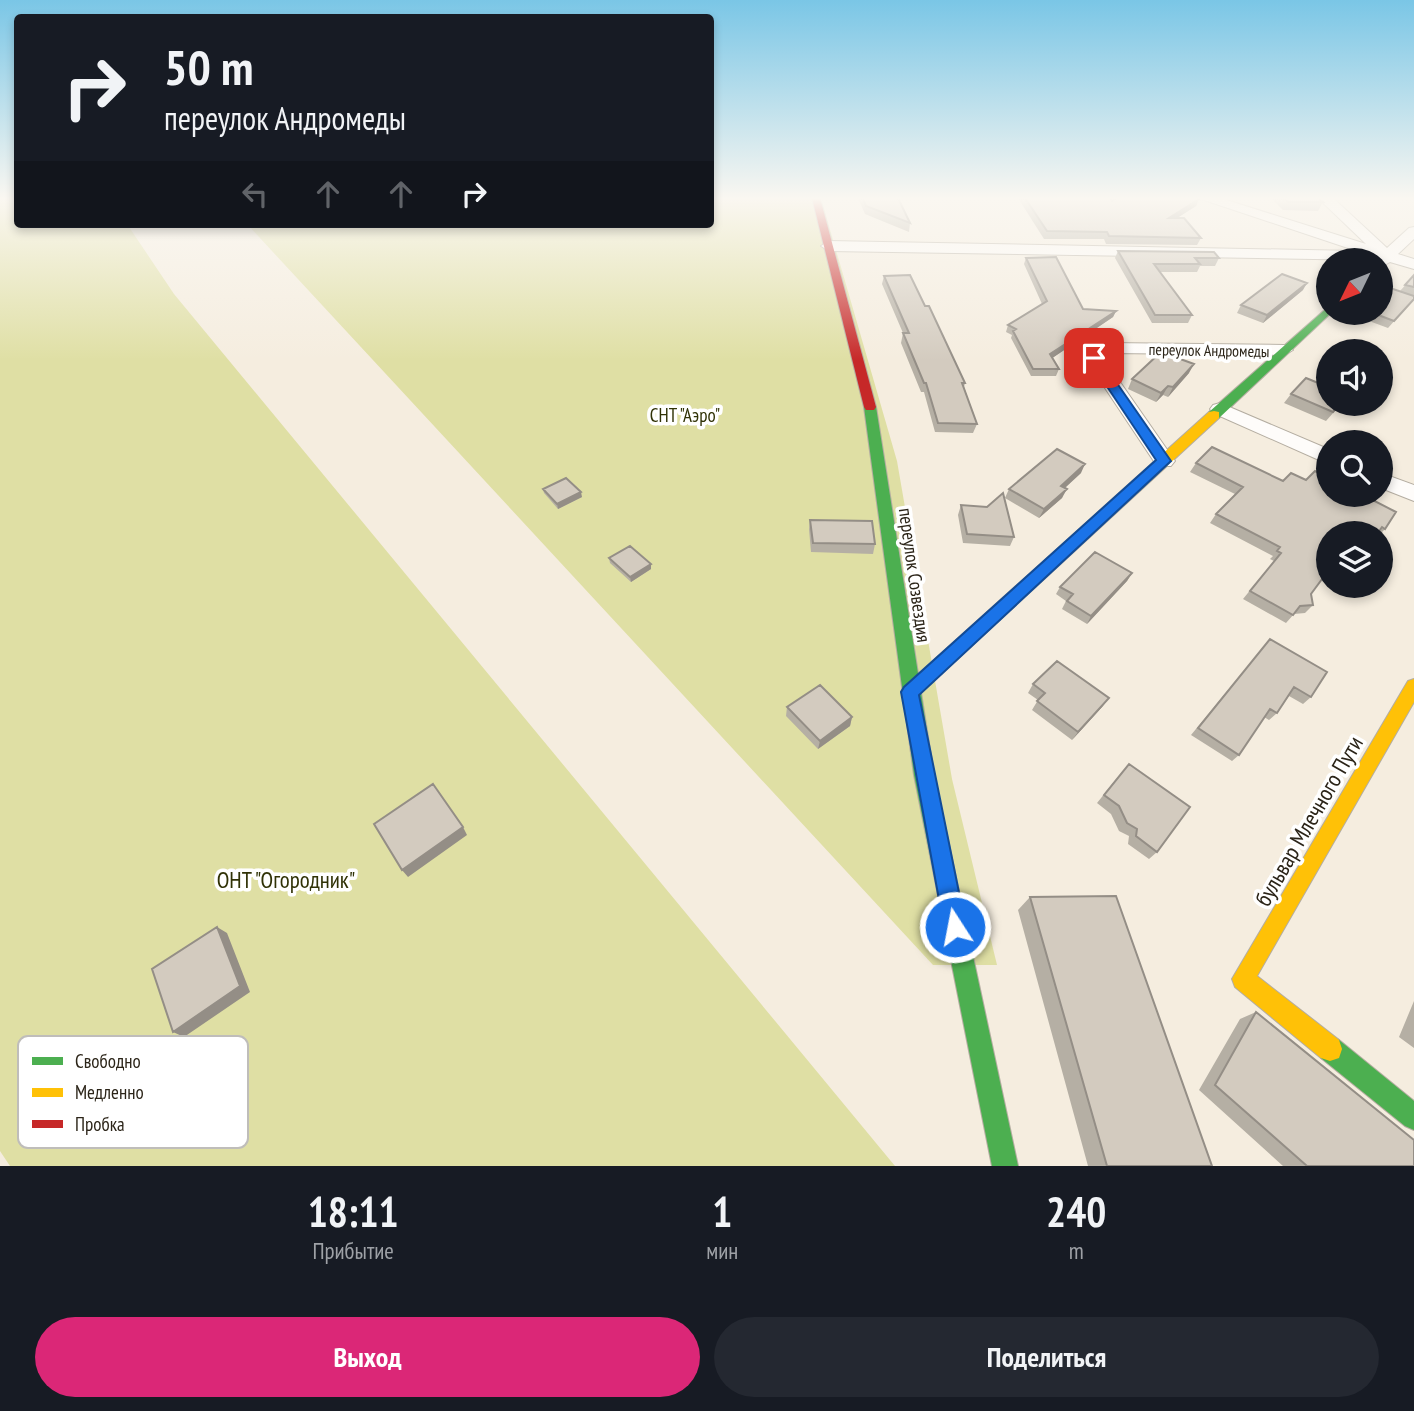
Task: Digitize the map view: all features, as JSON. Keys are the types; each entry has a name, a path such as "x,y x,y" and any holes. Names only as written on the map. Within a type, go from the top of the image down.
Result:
{"street":[{"name":"переулок Созвездия","path":"830,252 869,403 910,692 957,939 1005,1166"},
{"path":"1079,252 1316,258"},
{"path":"1393,260 1414,264"},
{"name":"переулок Андромеды","path":"910,692 1316,321"},
{"name":"переулок Андромеды","path":"1164,461 1094,358 1107,348 1284,351"},
{"path":"1220,409 1316,452"},
{"path":"1393,485 1414,494"},
{"name":"бульвар Млечного Пути","path":"1411,697 1243,979 1414,1117"}],"green space":[{"name":"ОНТ \"Огородник\"","path":"0,252 146,252 174,294 895,1166 10,1166 0,1151"},
{"name":"СНТ \"Аэро\"","path":"273,252 837,252 897,461 952,779 997,965 933,965"}],"building":[{"path":"1119,252 1214,252 1219,258 1195,258 1200,264 1154,264 1192,315 1155,315"},
{"path":"1056,257 1083,309 1116,311 1050,354 1059,369 1033,369 1013,331 1016,329 1008,325 1047,301 1026,258"},
{"path":"1282,274 1307,283 1267,315 1241,305"},
{"path":"910,275 925,306 929,306 965,383 962,383 977,424 938,423 926,383 903,333 909,333 884,276"},
{"path":"1414,275 1414,287 1405,285"},
{"path":"1393,289 1414,296 1414,299 1394,321"},
{"path":"1161,352 1194,364 1173,387 1168,386 1161,393 1132,379"},
{"path":"1306,378 1316,382 1316,405 1291,394"},
{"path":"1212,447 1283,481 1291,473 1306,480 1315,471 1316,507 1386,507 1396,512 1390,521 1316,521 1316,587 1311,594 1313,605 1300,606 1293,615 1250,591 1281,553 1277,551 1280,547 1216,514 1243,487 1196,463"},
{"path":"1057,449 1085,464 1061,486 1067,489 1044,509 1009,489"},
{"path":"566,478 581,492 557,504 543,489"},
{"path":"1003,493 1014,537 967,534 961,505 987,507"},
{"path":"810,520 872,521 875,544 813,543"},
{"path":"630,546 651,564 630,577 609,558"},
{"path":"1095,552 1132,573 1091,616 1067,601 1073,594 1060,587"},
{"path":"1270,639 1327,672 1311,697 1294,687 1277,713 1270,709 1239,755 1198,728"},
{"path":"1057,661 1109,698 1078,732 1037,701 1045,693 1033,684"},
{"path":"820,685 852,717 820,741 787,707"},
{"path":"1129,764 1190,807 1157,852 1136,836 1137,829 1127,823 1119,806 1104,795"},
{"path":"433,784 463,827 402,870 374,824"},
{"path":"1116,896 1212,1166 1107,1166 1030,897"},
{"path":"217,927 240,986 173,1032 152,969"},
{"path":"1256,1012 1414,1140 1414,1166 1307,1166 1215,1085"}],"traffic: fast":[{"path":"1214,415 1316,321"},
{"path":"870,407 924,775 1005,1166"},
{"path":"1330,1049 1414,1117"}],"traffic: slow":[{"path":"910,692 1214,415"},
{"path":"1330,1049 1243,979 1414,686"}],"traffic: jam":[{"path":"830,252 870,407"}],"route":[{"path":"955,927 910,692 1164,461 1094,358"}]}
